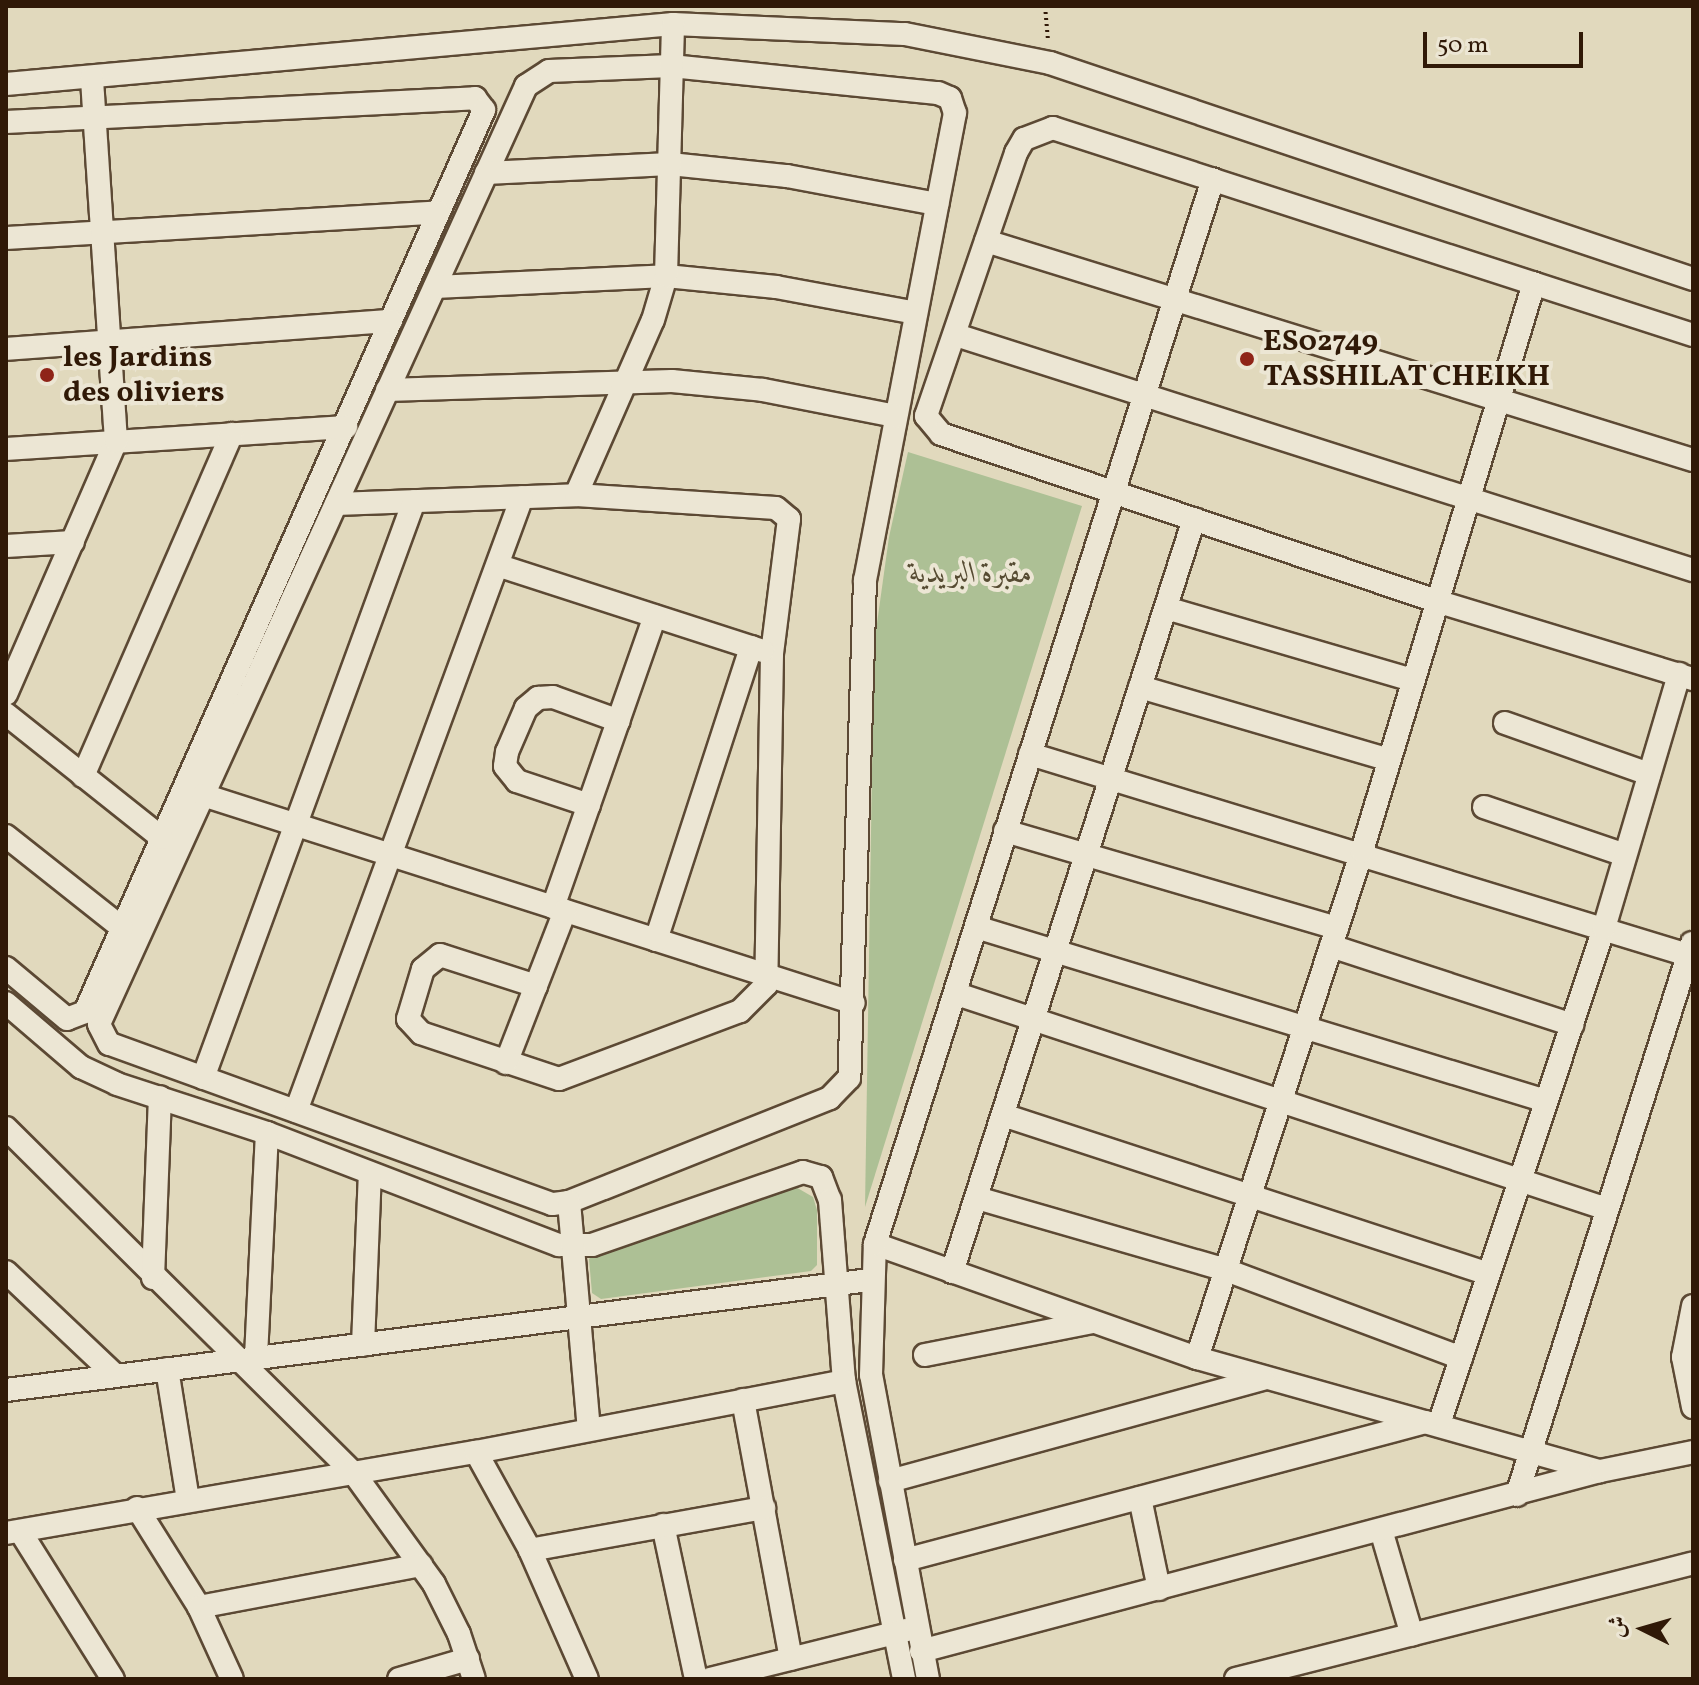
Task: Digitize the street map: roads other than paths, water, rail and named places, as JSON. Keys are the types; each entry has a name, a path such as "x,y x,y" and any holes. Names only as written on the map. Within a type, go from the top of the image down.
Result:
{"street":[{"path":"576,495 626,380 666,276 673,24"},
{"path":"6,84 673,24 905,34 1050,63 1693,279"},
{"path":"671,66 945,94 955,113 895,416 862,608 851,1070 839,1093 569,1202 544,1201 109,1044 99,1029 486,173 526,86 540,73 671,66"},
{"path":"6,694 116,441 92,78"},
{"path":"6,122 479,99 484,110 346,427 79,1018 61,1015 6,968"},
{"path":"1434,1423 1461,1358 1604,928 1649,774 1686,677 1436,601 934,431 926,416 1016,153 1038,130 1053,128 1693,335"},
{"path":"486,173 670,164 787,176 937,204"},
{"path":"928,1679 871,1375 870,1280 875,1244 957,994 1005,831 1146,397 1213,179"},
{"path":"6,238 438,212"},
{"path":"986,241 1496,403 1693,460"},
{"path":"435,287 666,276 776,287 916,313"},
{"path":"1197,1358 1362,851 1534,283"},
{"path":"6,349 391,321"},
{"path":"956,335 1693,570"},
{"path":"387,390 626,380 763,390 895,416"},
{"path":"6,449 346,427"},
{"path":"83,776 232,434"},
{"path":"336,504 576,495 781,510 790,526 761,651 656,940"},
{"path":"296,1111 500,566 522,497"},
{"path":"203,1078 414,501"},
{"path":"952,1272 1194,519"},
{"path":"6,546 73,542"},
{"path":"500,566 761,651"},
{"path":"1166,608 1413,680"},
{"path":"506,1063 536,986 589,805 655,616"},
{"path":"536,986 440,955 426,964 410,1002 408,1019 416,1029 506,1063 548,1078 570,1077 740,1011 755,1001 769,976 761,651"},
{"path":"1140,687 1389,760"},
{"path":"589,805 517,781 505,766 507,752 526,708 538,698 553,697 619,721"},
{"path":"6,714 162,838"},
{"path":"1505,723 1649,774"},
{"path":"1030,754 1362,851 1604,928 1691,948 1517,1495"},
{"path":"203,795 854,1003"},
{"path":"1484,807 1625,855"},
{"path":"1005,831 1334,937 1572,1025"},
{"path":"6,836 122,928"},
{"path":"976,927 1546,1101"},
{"path":"957,994 1607,1209"},
{"path":"6,1003 81,1067 573,1247 810,1172 821,1177 829,1191 844,1381 904,1679"},
{"path":"153,1278 160,1097"},
{"path":"1003,1115 1489,1274"},
{"path":"6,1128 153,1278 249,1357 353,1472 421,1565 447,1608 471,1669 399,1679"},
{"path":"249,1357 267,1133"},
{"path":"363,1345 370,1173"},
{"path":"977,1198 1226,1270 1461,1358"},
{"path":"569,1202 589,1429"},
{"path":"875,1244 1197,1358 1600,1471"},
{"path":"6,1272 116,1376"},
{"path":"6,1390 870,1280"},
{"path":"1693,1306 1683,1357 1693,1407"},
{"path":"925,1355 1094,1322"},
{"path":"167,1369 188,1500"},
{"path":"890,1481 1264,1378"},
{"path":"113,1679 13,1532 137,1508 476,1452 844,1381"},
{"path":"743,1400 791,1659"},
{"path":"905,1560 1434,1423"},
{"path":"476,1452 530,1550 587,1679"},
{"path":"921,1651 1600,1471 1693,1452"},
{"path":"1140,1498 1159,1589"},
{"path":"137,1508 199,1607 232,1679"},
{"path":"530,1550 764,1508"},
{"path":"663,1525 696,1679"},
{"path":"1381,1530 1412,1635"},
{"path":"1236,1679 1693,1563"},
{"path":"199,1607 421,1565"},
{"path":"710,1679 917,1628"}],"place":[{"name":"ES02749 TASSHILAT CHEIKH","path":"1247,359"},
{"name":"les Jardins des oliviers","path":"47,375"}],"park label":[{"name":"مقبرة البريدية","path":"971,574"}]}
